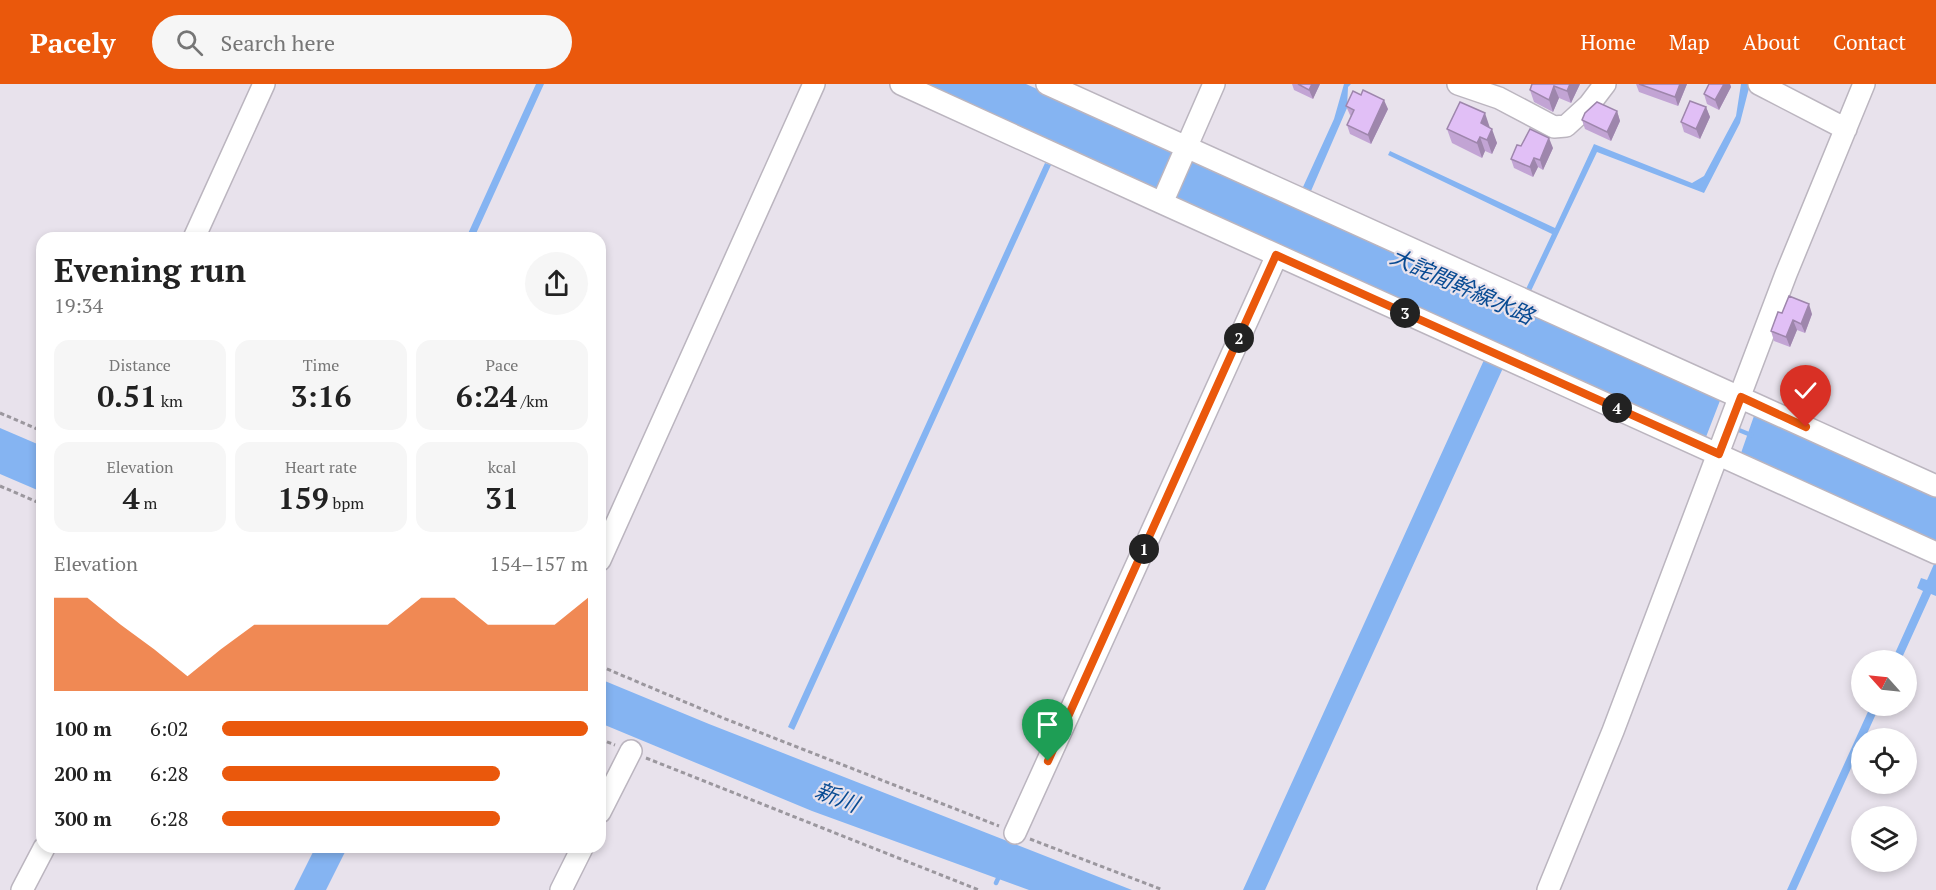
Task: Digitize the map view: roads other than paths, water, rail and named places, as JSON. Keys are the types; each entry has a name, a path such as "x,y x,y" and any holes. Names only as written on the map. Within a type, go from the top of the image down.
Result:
{"street":[{"path":"197,232 264,84"},
{"path":"606,547 814,84"},
{"path":"901,84 1276,255 1730,425 1936,486"},
{"path":"1047,84 1178,165 1730,425 1936,553"},
{"path":"1162,203 1214,84"},
{"path":"1458,84 1499,98 1554,127 1566,126 1588,105 1605,84"},
{"path":"1759,84 1846,129"},
{"path":"1548,890 1613,731 1786,274 1864,84"},
{"path":"1016,833 1276,255"},
{"path":"606,800 631,751"},
{"path":"22,890 41,853"},
{"path":"561,890 580,853"}],"water":[{"path":"536,84 544,84 477,232 469,232"},
{"path":"926,84 1026,84 1721,398 1706,437"},
{"path":"1344,84 1351,84 1348,87 1347,108 1311,191 1303,187 1334,119"},
{"path":"1741,84 1750,84 1740,123 1704,193 1597,152 1531,291 1526,289 1552,234 1388,155 1390,151 1555,228 1594,144 1692,183 1704,176 1736,116"},
{"path":"1045,163 1051,165 794,730 788,727"},
{"path":"1484,360 1503,368 1265,890 1243,890"},
{"path":"1755,413 1936,495 1936,541 1741,453"},
{"path":"0,428 36,443 36,489 0,474"},
{"path":"1934,564 1936,565 1936,596 1931,594 1906,650 1896,650 1923,591 1917,588 1921,578 1927,580"},
{"name":"新川","path":"606,681 1132,890 1029,890 812,811 606,725"},
{"path":"1866,716 1875,716 1870,728 1861,728"},
{"path":"1851,749 1851,768 1796,890 1787,890"},
{"path":"312,853 344,853 326,890 294,890"}],"waterway":[{"name":"大詫間幹線水路","path":"1734,428 1751,435"},
{"path":"996,883 1001,872"}]}
